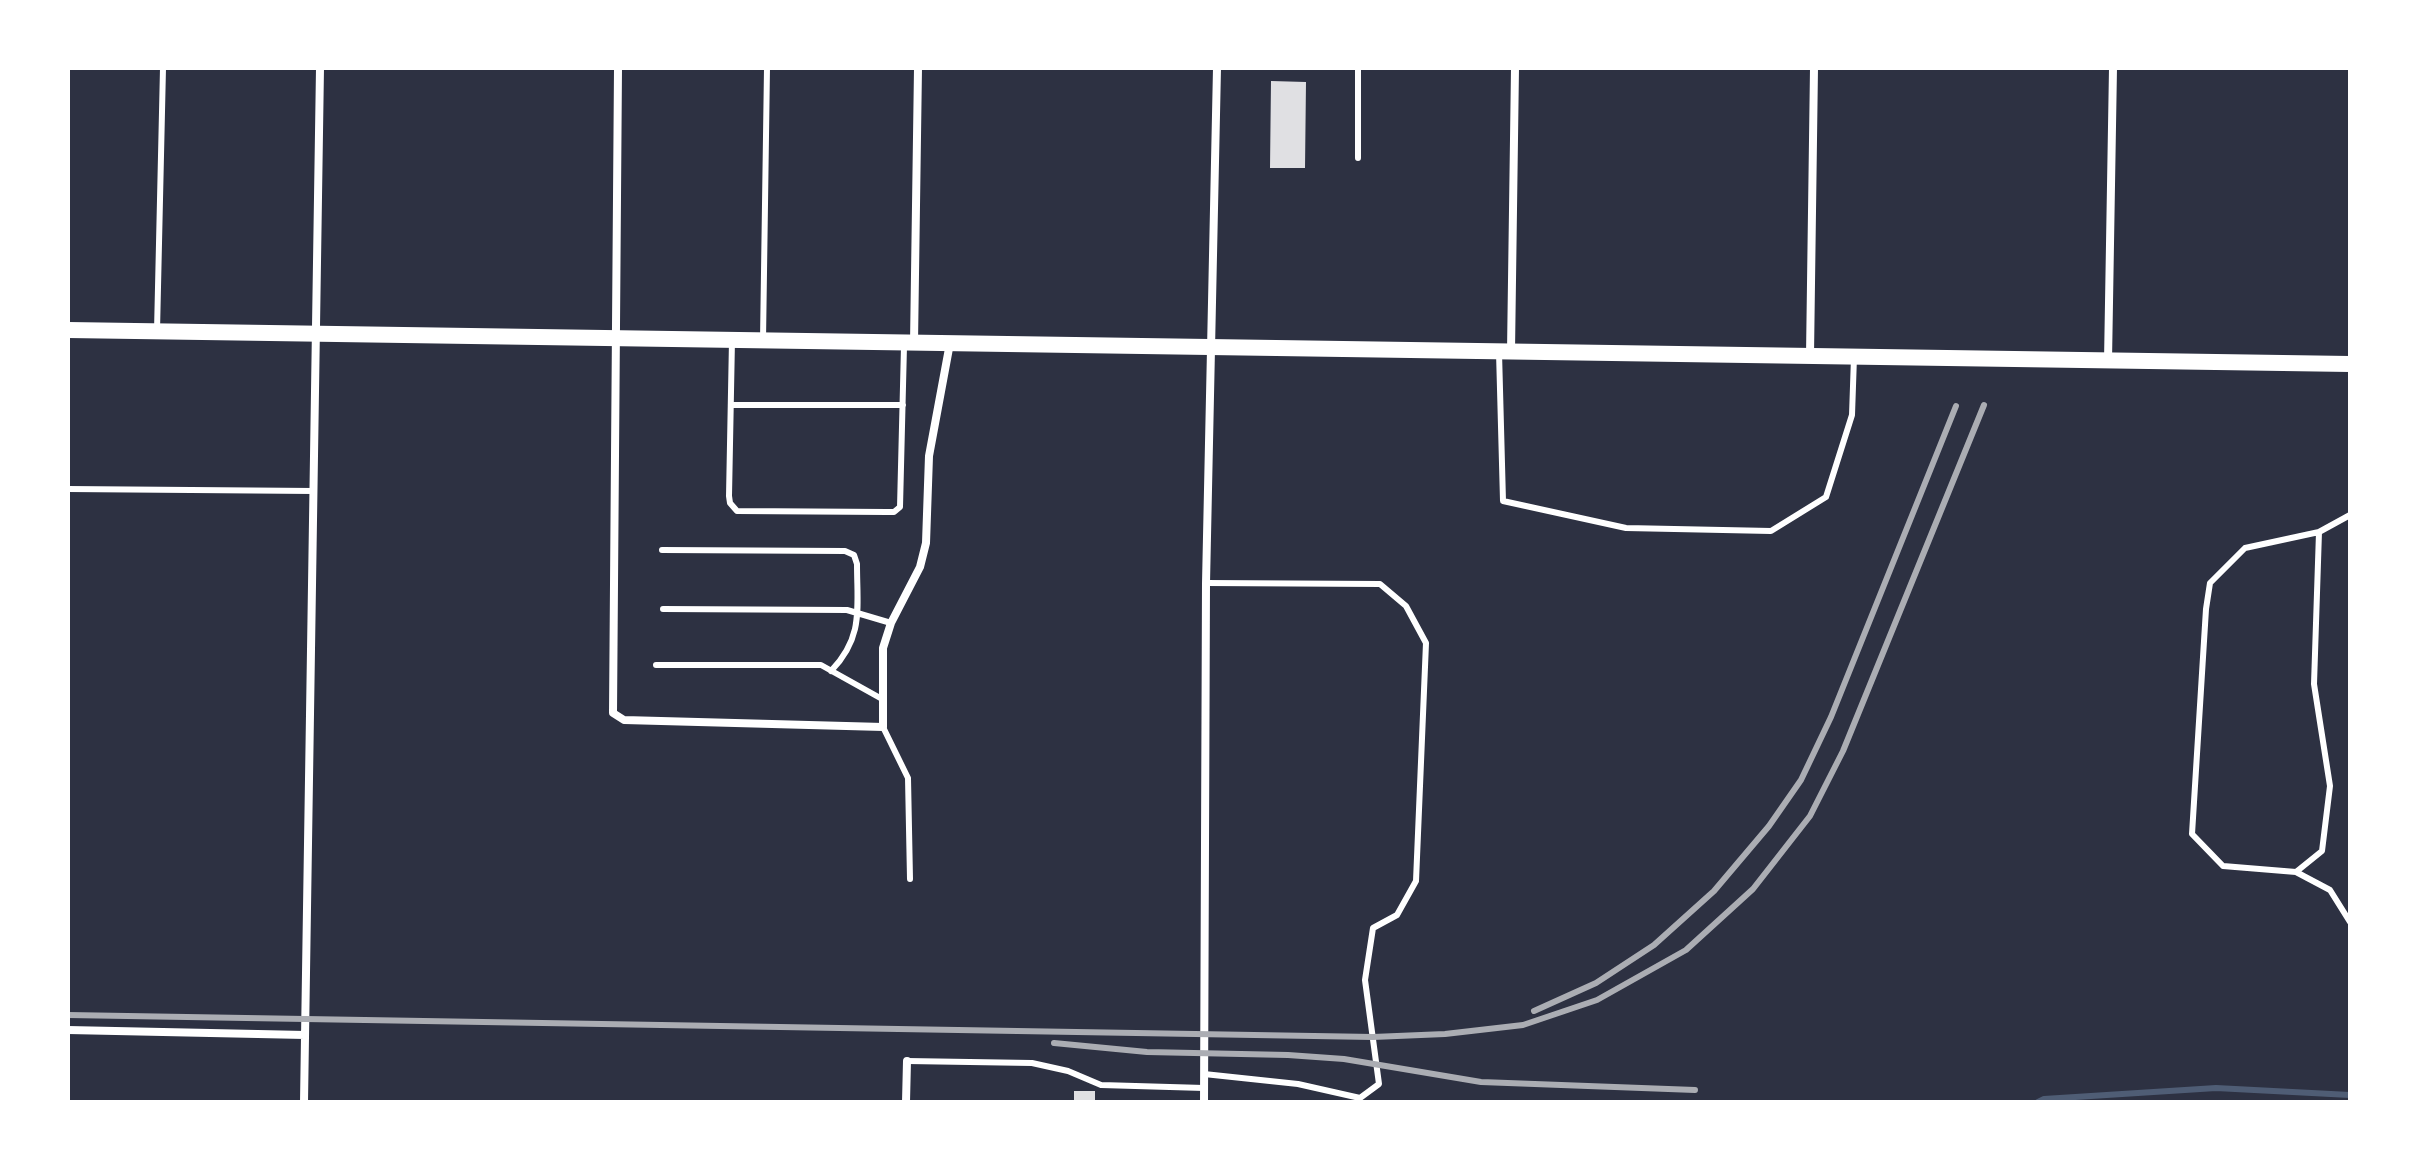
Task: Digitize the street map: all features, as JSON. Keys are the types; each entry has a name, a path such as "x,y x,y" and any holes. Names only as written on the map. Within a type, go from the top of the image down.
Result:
{"main road":[{"path":"68,330 2350,364"}],"street":[{"path":"304,1102 320,68"},
{"path":"618,68 613,713 624,720 883,727 883,648 891,623 920,567 926,543 929,456 950,343"},
{"path":"909,343 918,68"},
{"path":"1204,1102 1206,583 1217,68"},
{"path":"1505,352 1515,68"},
{"path":"1810,356 1814,68"},
{"path":"2108,361 2113,68"},
{"path":"68,1030 305,1035"},
{"path":"906,1102 907,1061"}],"lane":[{"path":"157,331 163,68"},
{"path":"763,341 767,68"},
{"path":"1358,68 1358,158"},
{"path":"732,340 730,503 737,511 894,512 900,507 903,405 909,343"},
{"path":"1505,352 1503,501 1626,528 1716,531 1771,531 1826,497 1852,415 1854,357"},
{"path":"731,405 903,405"},
{"path":"68,489 314,491"},
{"path":"2350,515 2319,532 2245,548 2210,583 2192,834 2223,866 2296,872 2330,890 2350,922"},
{"path":"2296,872 2322,851 2330,786 2314,684 2319,532"},
{"path":"662,550 845,551 854,555 857,564 855,637 846,656 831,671"},
{"path":"1204,1074 1298,1084 1361,1100 1379,1084 1365,980 1373,928 1397,915 1416,881 1426,643 1406,606 1380,584 1206,583"},
{"path":"663,609 847,610 891,623"},
{"path":"656,665 821,665 882,699"},
{"path":"883,727 908,778 910,879"},
{"path":"907,1061 1032,1063 1068,1071 1101,1085 1204,1088"}],"building":[{"path":"1271,81 1306,82 1305,168 1270,168"},
{"path":"1074,1091 1095,1091 1095,1102 1074,1102"}],"waterway":[{"path":"2038,1102 2044,1099 2216,1088 2350,1095"}],"railway":[{"path":"68,1015 1373,1037 1445,1034 1523,1025 1597,1000 1686,950 1753,889 1810,816 1843,751 1984,405"},
{"path":"1534,1011 1596,983 1654,945 1714,891 1769,826 1801,780 1831,717 1956,406"},
{"path":"1054,1043 1147,1052 1344,1059 1481,1082 1695,1090"}]}
